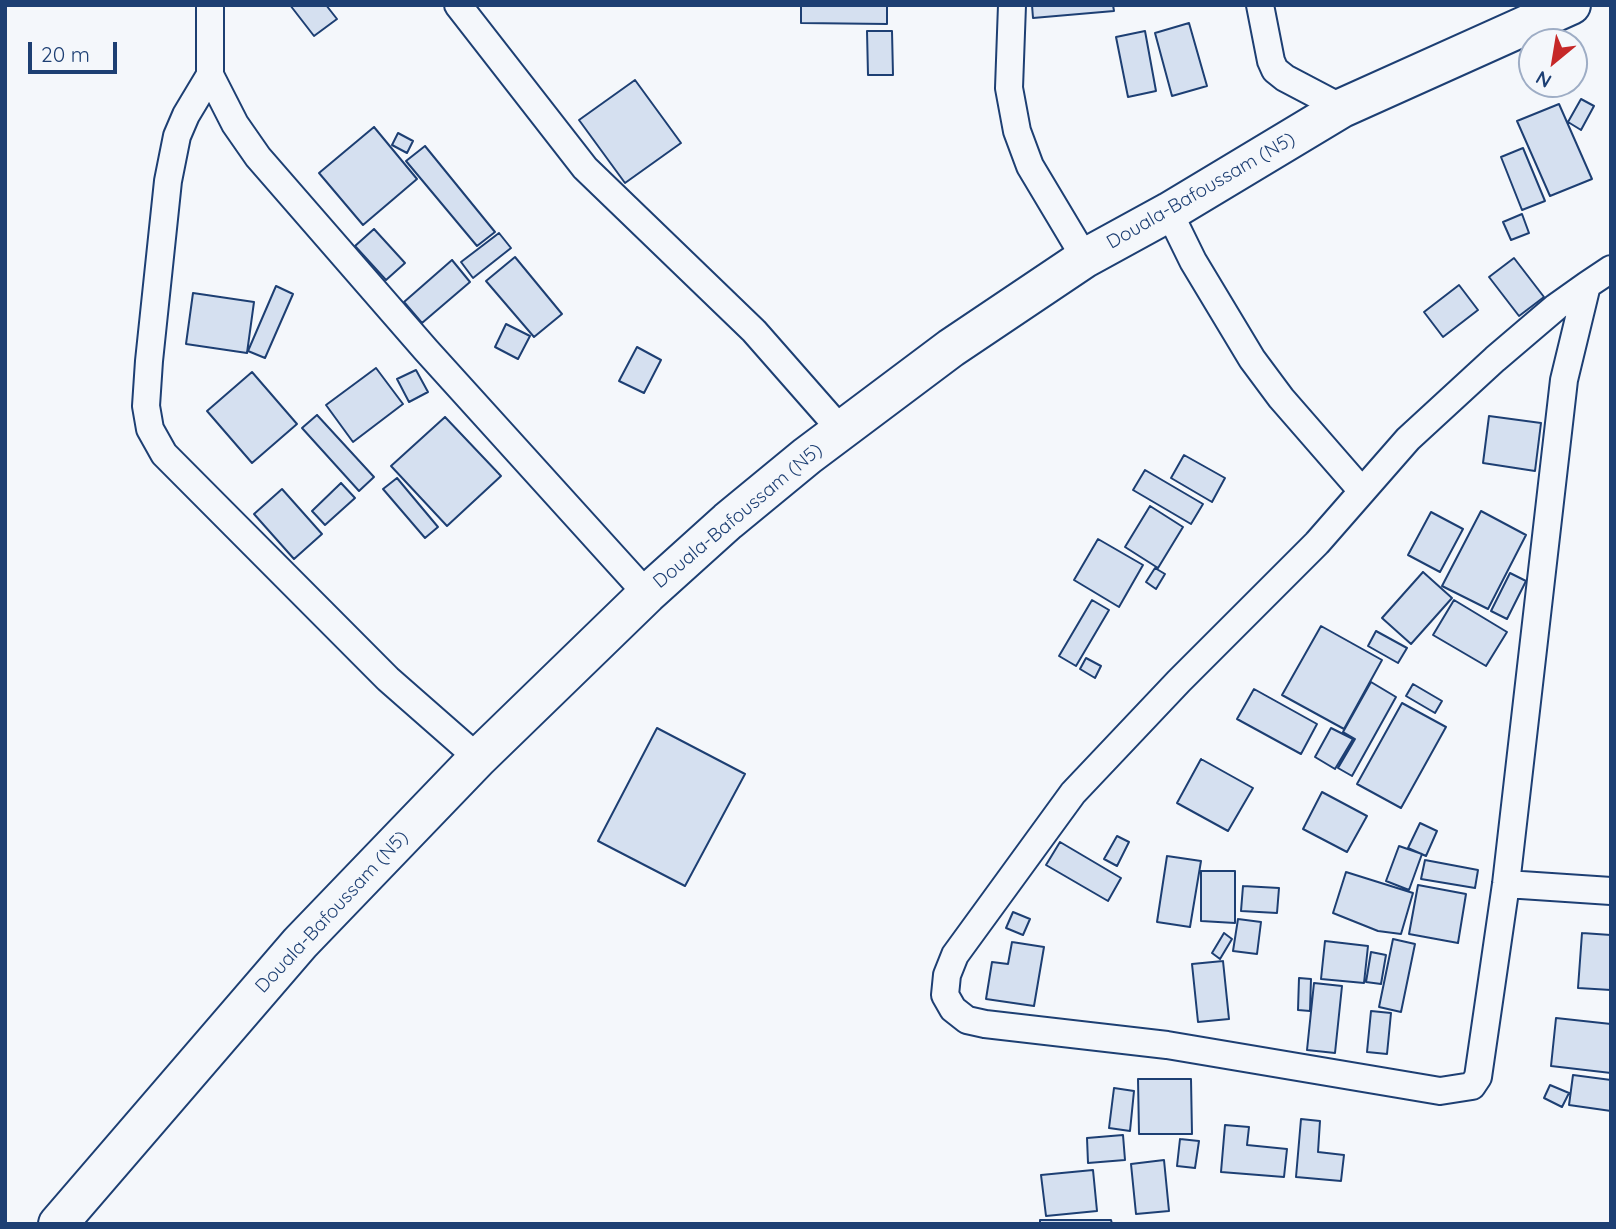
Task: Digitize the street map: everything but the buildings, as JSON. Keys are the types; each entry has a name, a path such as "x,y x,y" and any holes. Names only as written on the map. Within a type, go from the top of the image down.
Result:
{"highway":[{"name":"Douala-Bafoussam (N5)","path":"58,1224 300,943 478,758 647,594 728,521 841,430 951,348 1085,258 1169,212 1342,108 1571,5"}],"street":[{"path":"210,5 210,75 235,124 258,158 426,350 647,594"},
{"path":"458,5 585,168 754,331 841,430"},
{"path":"1012,5 1009,88 1017,131 1030,166 1085,258"},
{"path":"1260,5 1275,70 1342,108"},
{"path":"210,75 177,136 168,181 149,361 146,406 150,429 164,454 370,661 478,758"},
{"path":"1169,212 1193,261 1252,359 1280,398 1363,491"},
{"path":"1587,285 1564,380 1506,884 1478,1077 1472,1086 1440,1091 1167,1045 985,1024 967,1020 953,1009 945,995 947,975 955,955 1073,793 1179,681 1317,543 1408,439 1475,376 1556,307 1587,285 1611,268"},
{"path":"1506,884 1611,891"}]}
